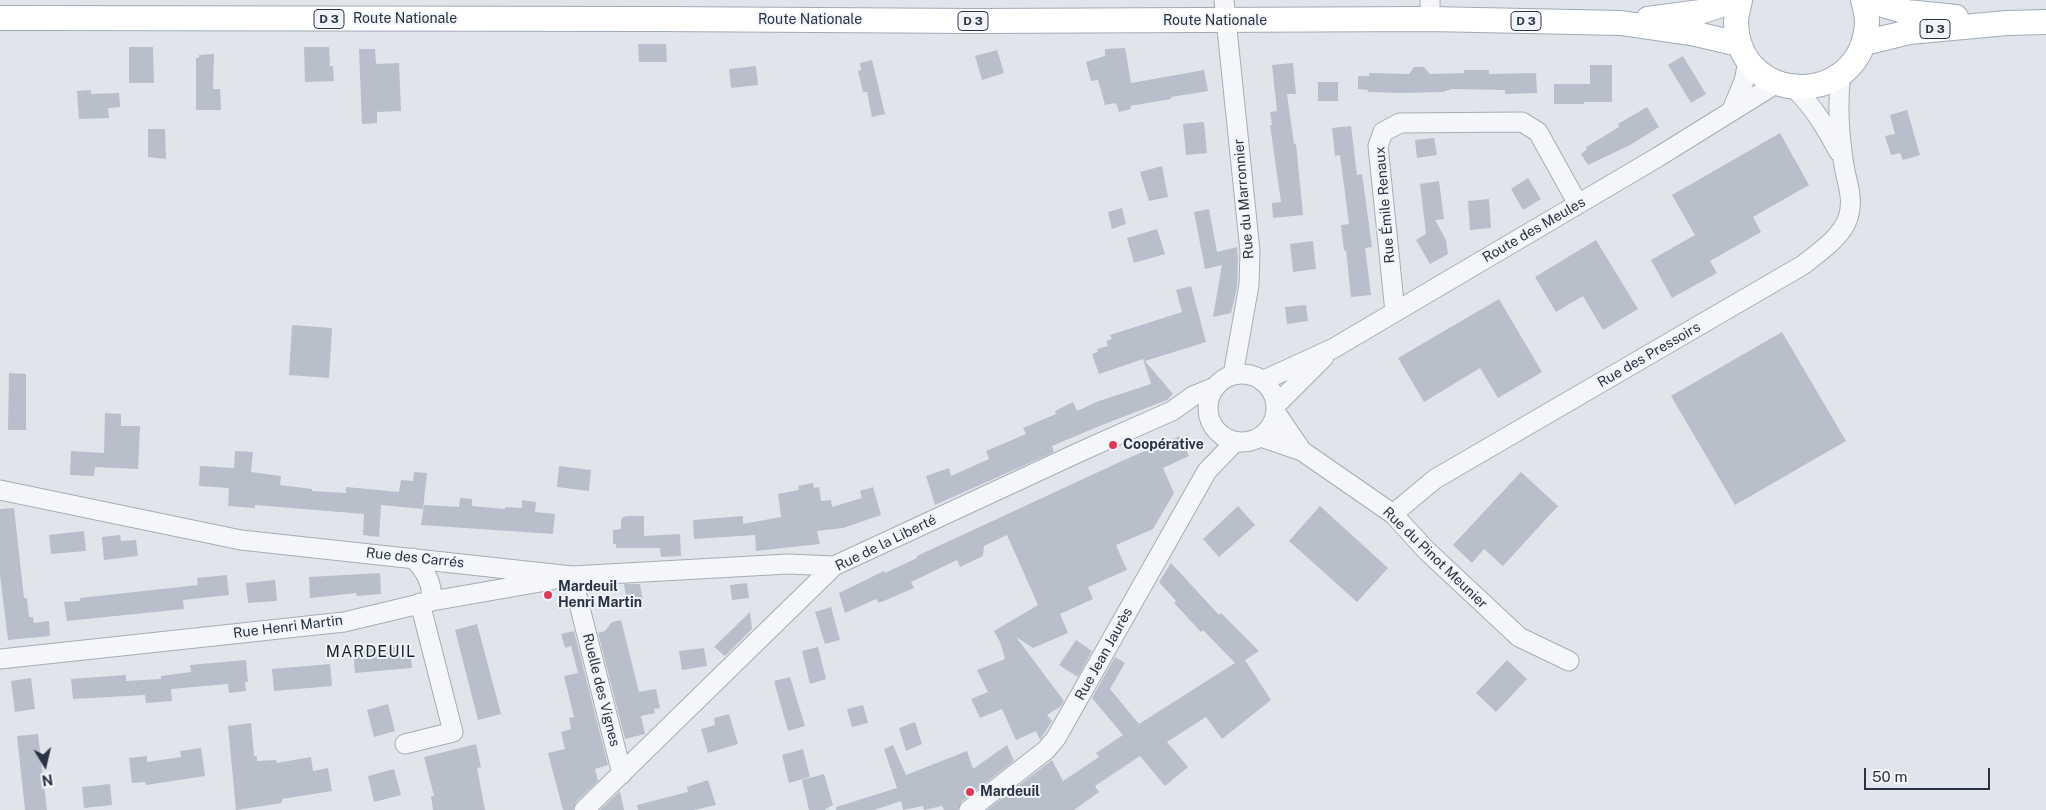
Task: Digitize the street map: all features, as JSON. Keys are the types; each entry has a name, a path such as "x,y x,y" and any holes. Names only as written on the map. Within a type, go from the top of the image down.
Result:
{"main road":[{"name":"D 3","path":"1621,23 1700,12 1736,0"},
{"path":"1740,0 1736,21 1744,52 1761,74 1785,86 1811,88 1827,83 1842,75 1859,55 1864,43 1867,21 1864,0"},
{"name":"D 3","path":"1864,0 1907,12 2008,22 2046,22"},
{"name":"Route Nationale","path":"0,18 1430,10 1621,23"},
{"name":"D 3","path":"1864,43 1909,32 2008,22"},
{"name":"D 3","path":"1621,23 1696,34 1744,52"}],"street":[{"name":"Rue du Marronnier","path":"1225,11 1250,251 1249,285 1233,375"},
{"path":"1732,110 1744,81 1744,52"},
{"name":"Rue des Pressoirs","path":"1393,514 1436,479 1803,265 1828,244 1847,220 1850,207 1850,191 1843,160 1839,112 1842,75"},
{"name":"Rue des Pressoirs","path":"1785,86 1808,101 1820,117 1843,160"},
{"name":"Route des Meules","path":"1262,381 1334,348 1578,204 1732,110 1785,86"},
{"name":"Rue Émile Renaux","path":"1395,312 1378,146 1382,132 1400,123 1522,122 1538,132 1578,204"},
{"name":"Route des Meules","path":"1276,409 1334,348"},
{"path":"1233,375 1251,375 1262,381 1271,390 1276,409 1268,431 1260,438 1248,442 1235,442 1224,438 1211,422 1208,405 1215,387 1233,375"},
{"name":"Rue de la Liberté","path":"584,810 834,566 1172,412 1193,396 1215,387"},
{"name":"Rue du Pinot Meunier","path":"1276,409 1302,451"},
{"name":"Rue de la Liberté","path":"1172,412 1211,422"},
{"name":"Rue Jean Jaurès","path":"1207,471 1211,422"},
{"name":"Rue du Pinot Meunier","path":"1260,438 1302,451 1393,514 1427,551 1519,637 1569,662"},
{"name":"Rue Jean Jaurès","path":"969,810 1046,750 1056,738 1207,471 1235,442"},
{"name":"Rue des Carrés","path":"0,490 242,540 572,576 788,564 834,566"},
{"path":"405,744 453,732 426,602 432,586 425,571 413,558"},
{"path":"503,588 509,582 509,573 506,568"},
{"name":"Rue Henri Martin","path":"0,659 344,622 426,602 572,576"},
{"name":"Ruelle des Vignes","path":"572,576 622,774"}],"building":[{"path":"638,44 666,44 667,62 639,62"},
{"path":"129,47 153,47 154,83 129,83"},
{"path":"304,47 329,47 330,66 333,66 334,81 305,82"},
{"path":"1125,48 1131,83 1204,70 1208,91 1130,106 1131,109 1119,112 1116,103 1105,105 1098,80 1091,81 1086,62 1105,56 1105,49"},
{"path":"359,49 375,49 376,64 399,63 401,111 377,112 377,123 362,124"},
{"path":"997,50 1004,73 982,80 975,56"},
{"path":"214,54 213,89 220,89 221,110 196,110 196,58 199,58 199,55"},
{"path":"1683,56 1706,94 1691,103 1668,65"},
{"path":"872,60 885,114 872,117 867,92 863,92 858,71 861,70 860,63"},
{"path":"1293,63 1296,94 1287,94 1294,144 1296,144 1303,215 1273,218 1272,203 1281,202 1270,125 1272,125 1270,112 1277,111 1272,65"},
{"path":"1590,65 1612,65 1612,102 1554,104 1554,84 1590,84"},
{"path":"756,66 758,85 731,88 729,69"},
{"path":"1414,67 1424,67 1430,74 1464,73 1464,70 1489,70 1489,74 1536,73 1537,93 1505,94 1505,90 1452,89 1443,92 1399,93 1368,92 1368,90 1358,89 1358,76 1369,76 1369,73 1409,74"},
{"path":"1318,82 1338,82 1338,101 1318,101"},
{"path":"91,90 91,94 119,93 120,107 108,108 109,118 79,119 77,91"},
{"path":"1647,107 1659,127 1630,145 1588,165 1581,154 1587,149 1586,147 1619,127 1618,124"},
{"path":"1907,110 1920,155 1903,160 1900,153 1891,155 1885,136 1895,134 1890,115"},
{"path":"1204,122 1207,153 1186,155 1183,124"},
{"path":"1351,126 1357,175 1362,174 1372,247 1365,248 1371,295 1351,297 1346,250 1344,251 1341,225 1349,224 1340,155 1335,156 1332,128"},
{"path":"148,129 165,129 166,159 148,157"},
{"path":"1780,133 1809,185 1753,217 1761,232 1710,261 1717,273 1672,298 1651,260 1695,235 1672,195"},
{"path":"1434,138 1437,155 1417,158 1415,140"},
{"path":"1162,166 1168,197 1149,201 1140,172"},
{"path":"1528,178 1541,199 1523,210 1511,189"},
{"path":"1439,181 1444,219 1435,220 1446,240 1448,254 1430,264 1416,240 1426,234 1420,184"},
{"path":"1489,199 1491,228 1470,230 1468,201"},
{"path":"1122,208 1126,224 1112,229 1108,212"},
{"path":"1209,209 1217,252 1237,247 1238,259 1237,288 1231,313 1213,317 1222,265 1205,269 1194,212"},
{"path":"1157,229 1165,254 1134,263 1127,238"},
{"path":"1596,240 1638,309 1603,330 1583,296 1556,312 1535,277"},
{"path":"1313,241 1316,269 1293,272 1290,244"},
{"path":"1191,286 1206,342 1145,361 1173,394 1167,400 1052,446 1054,452 935,505 926,476 949,468 951,476 989,459 986,451 1026,434 1023,428 1056,414 1055,411 1073,402 1077,411 1099,401 1151,384 1143,359 1099,374 1092,354 1098,352 1097,349 1108,346 1106,341 1112,339 1110,335 1182,312 1176,290"},
{"path":"1499,299 1542,372 1498,398 1480,368 1424,402 1398,358"},
{"path":"1306,305 1308,321 1287,324 1285,307"},
{"path":"292,325 332,328 329,378 289,375"},
{"path":"1782,332 1846,441 1735,505 1671,396"},
{"path":"9,373 26,374 26,430 8,430"},
{"path":"105,413 121,414 121,426 140,426 138,469 95,467 94,476 70,475 71,451 104,453"},
{"path":"1180,436 1189,456 1163,468 1174,493 1153,529 1116,545 1127,570 1088,587 1093,599 1060,614 1068,633 1033,648 1016,637 1064,701 1061,706 1047,715 1052,721 1040,740 1036,731 1016,740 1002,709 980,718 971,699 988,692 977,670 1005,659 1000,642 994,631 1038,605 1007,535 984,546 983,556 960,567 957,560 911,582 914,588 879,603 876,599 845,613 839,593 1124,460"},
{"path":"235,451 253,452 251,472 281,476 280,485 312,489 312,491 346,493 346,487 399,492 401,480 413,481 414,472 427,473 423,509 381,505 379,537 363,535 364,514 255,505 255,508 228,506 229,488 199,486 200,466 234,468"},
{"path":"559,466 591,470 589,491 557,487"},
{"path":"1521,472 1558,506 1503,566 1484,549 1472,563 1453,545"},
{"path":"813,483 814,488 819,487 821,501 831,500 832,507 862,498 860,491 873,487 881,515 843,528 817,531 820,544 756,551 755,535 694,539 693,520 743,516 743,524 781,517 778,494 799,490 798,486"},
{"path":"460,498 472,499 472,506 505,509 505,507 522,508 522,500 536,502 535,512 555,514 553,534 421,525 424,505 459,507"},
{"path":"1238,506 1255,525 1219,557 1203,539"},
{"path":"1320,506 1388,568 1357,602 1289,541"},
{"path":"14,508 24,598 27,598 29,617 33,617 34,623 49,621 50,636 8,640 0,575 0,509"},
{"path":"644,516 644,536 680,534 681,556 661,557 660,548 616,548 616,544 613,544 613,530 621,529 621,520 623,517"},
{"path":"84,531 86,551 51,554 49,535"},
{"path":"120,535 121,541 136,540 138,556 104,560 102,537"},
{"path":"1171,563 1219,615 1221,613 1259,651 1245,660 1271,700 1222,739 1206,717 1167,742 1188,767 1165,786 1140,756 1095,786 1099,792 1074,810 987,810 1052,760 1063,781 1099,757 1096,753 1123,735 1092,698 1115,657 1125,663 1110,689 1139,724 1235,663 1203,630 1201,632 1174,603 1176,601 1159,582"},
{"path":"380,573 381,594 357,596 356,593 310,598 309,577"},
{"path":"227,575 229,595 183,600 184,609 67,621 64,602 80,601 80,598 198,585 197,578"},
{"path":"275,580 277,601 248,603 246,583"},
{"path":"747,583 749,598 732,600 730,585"},
{"path":"624,584 640,584 644,606 628,607"},
{"path":"831,607 840,640 825,644 815,612"},
{"path":"750,612 752,629 725,656 714,647"},
{"path":"621,620 639,692 656,689 660,708 654,709 655,713 641,716 645,734 625,739 598,633 605,631 612,622"},
{"path":"477,624 501,714 478,720 455,630"},
{"path":"574,631 608,765 595,769 598,781 576,802 573,810 563,810 548,753 565,749 561,732 571,729 569,718 574,717 564,676 578,673 571,646 565,648 561,634"},
{"path":"1076,640 1092,651 1078,677 1059,665"},
{"path":"410,646 412,668 355,673 353,650"},
{"path":"818,647 826,679 810,684 802,651"},
{"path":"704,648 707,666 682,670 679,651"},
{"path":"246,660 248,682 245,682 246,691 229,693 228,684 171,689 172,701 146,703 145,695 73,699 71,679 126,675 126,681 161,679 161,676 191,672 190,665"},
{"path":"1507,660 1527,679 1496,712 1476,693"},
{"path":"330,664 332,686 274,691 272,669"},
{"path":"790,677 805,726 788,731 774,681"},
{"path":"31,678 35,709 15,712 11,681"},
{"path":"388,704 395,731 374,737 367,710"},
{"path":"863,705 868,723 852,727 847,709"},
{"path":"729,714 738,744 708,753 701,729 715,725 714,718"},
{"path":"915,722 922,744 906,751 899,728"},
{"path":"251,723 254,756 257,756 257,761 276,760 277,763 311,757 313,771 328,768 332,791 282,799 282,803 236,810 228,726"},
{"path":"38,734 47,810 25,810 17,736"},
{"path":"476,744 481,767 477,768 485,810 433,810 431,796 434,796 424,757"},
{"path":"893,745 906,775 967,751 973,769 1007,745 1014,761 962,801 958,810 944,810 942,806 924,810 923,806 903,810 901,801 874,810 836,810 836,807 897,788 884,749"},
{"path":"201,748 205,776 146,785 145,782 132,783 129,758 147,756 147,762 181,757 180,751"},
{"path":"803,749 810,777 789,783 782,755"},
{"path":"394,769 401,795 374,802 368,776"},
{"path":"824,774 833,805 824,810 809,810 802,780"},
{"path":"708,780 716,805 694,810 638,810 637,805 688,792 687,787"},
{"path":"110,784 112,805 84,808 82,787"},
{"path":"620,791 624,810 600,810"}],"place":[{"name":"Coopérative","path":"1113,445"},
{"name":"Mardeuil Henri Martin","path":"548,595"},
{"name":"Mardeuil","path":"970,792"}],"district":[{"name":"MARDEUIL","path":"371,652"}]}
